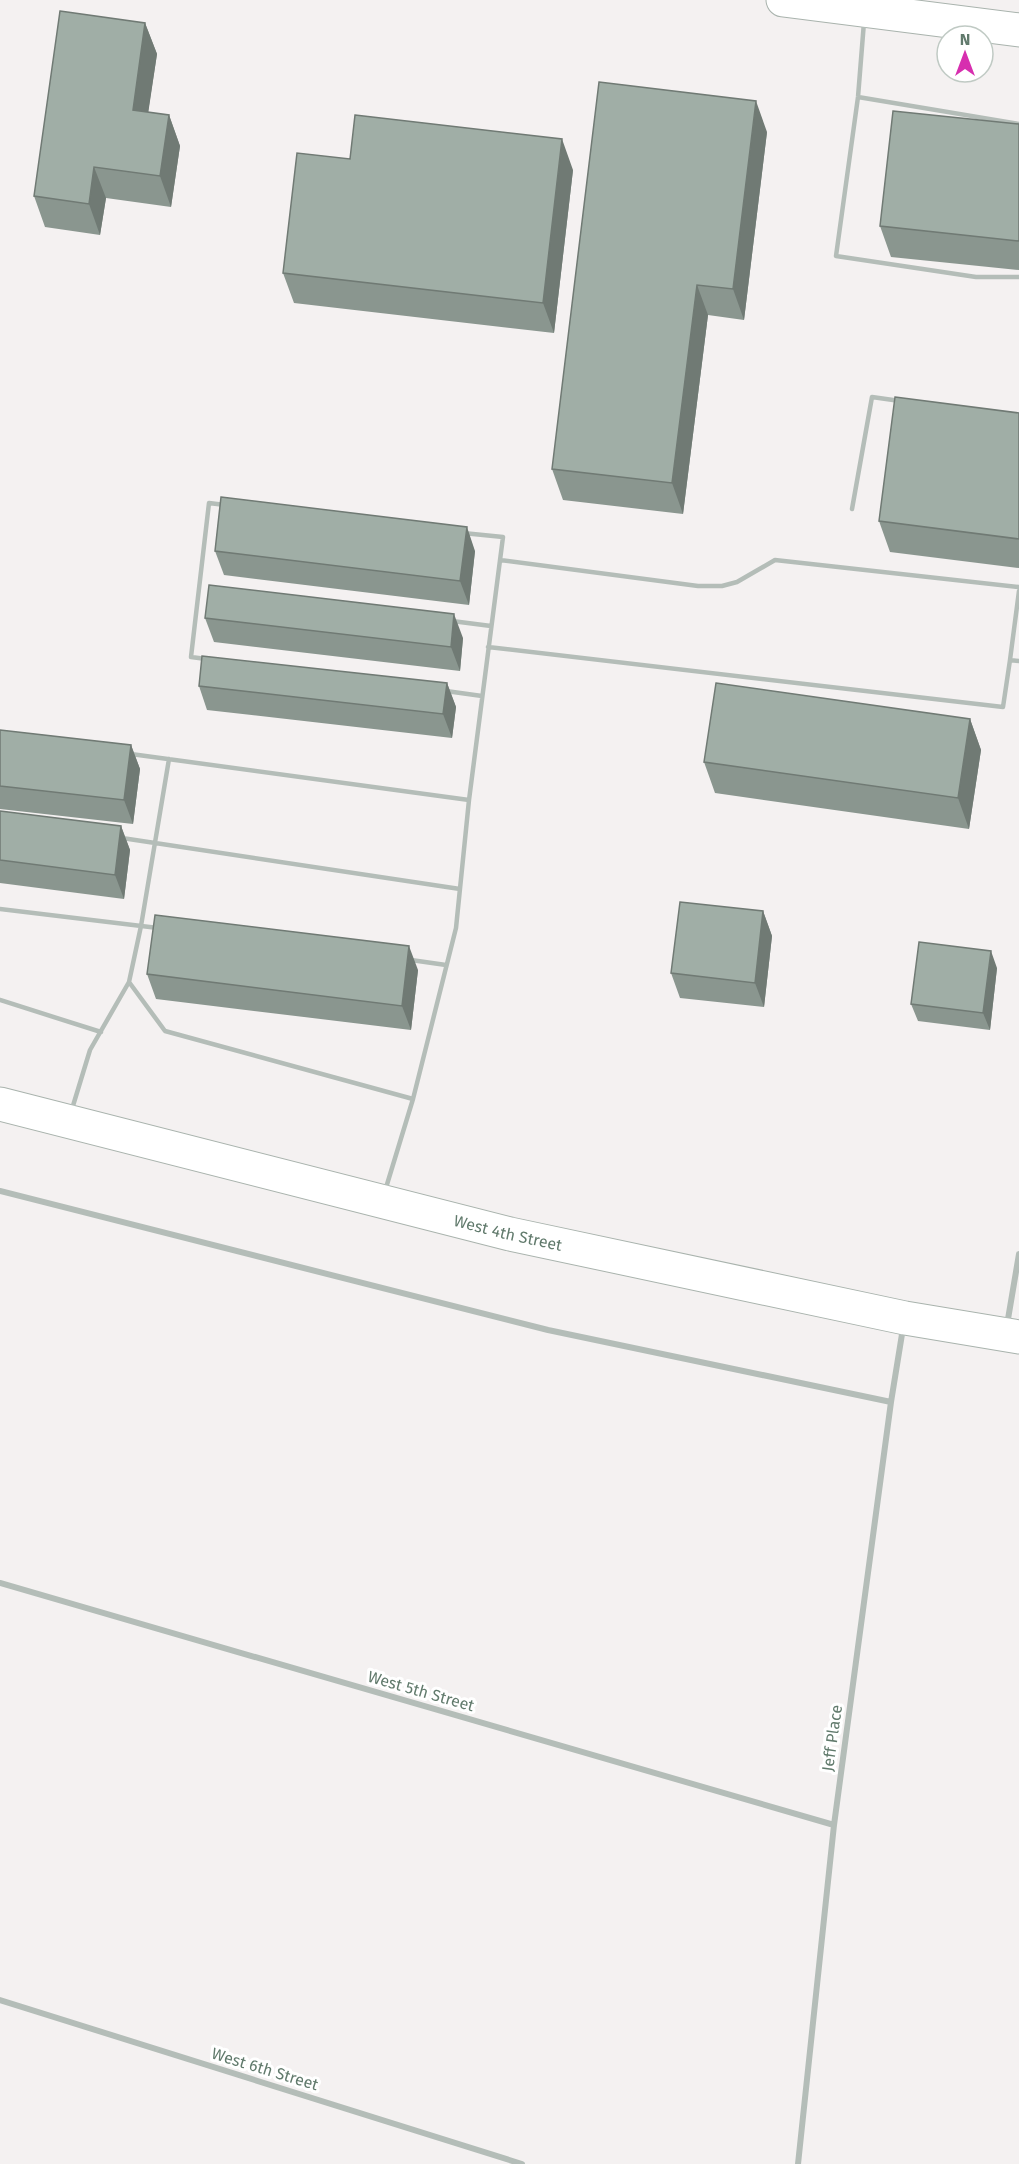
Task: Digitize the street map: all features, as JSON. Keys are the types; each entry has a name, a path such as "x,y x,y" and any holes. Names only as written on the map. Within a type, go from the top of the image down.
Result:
{"main road":[{"path":"783,0 1019,30"},
{"name":"West 4th Street","path":"0,1104 510,1234 905,1318 1012,1336"}],"street":[{"path":"0,1191 548,1330 891,1402"},
{"path":"1012,1336 1019,1254"},
{"name":"Jeff Place","path":"798,2164 834,1825 891,1402 905,1318"},
{"name":"West 5th Street","path":"0,1583 834,1825"},
{"name":"West 6th Street","path":"0,2000 522,2164"}],"lane":[{"path":"865,10 858,97 836,256 976,277 1019,277"},
{"path":"858,97 1019,124"},
{"path":"852,508 872,397 906,402"},
{"path":"215,660 191,657 209,503 232,506"},
{"path":"382,1200 413,1099 456,928 469,800 503,537 456,532"},
{"path":"488,647 1004,707 1019,589 775,560 736,582 722,586 699,586 500,560"},
{"path":"199,589 211,590"},
{"path":"445,620 491,626"},
{"path":"1010,660 1019,661"},
{"path":"436,690 482,696"},
{"path":"124,753 469,800"},
{"path":"68,1121 90,1050 129,982 170,759"},
{"path":"111,837 460,889"},
{"path":"0,909 165,929"},
{"path":"399,959 446,965"},
{"path":"129,982 165,1031 413,1099"},
{"path":"0,1000 101,1032"}],"building":[{"path":"60,11 145,23 133,110 169,115 160,176 94,167 89,204 34,196"},
{"path":"599,82 756,101 733,289 697,285 672,483 552,469"},
{"path":"893,111 1019,124 1019,241 880,226"},
{"path":"355,115 562,139 543,303 283,273 297,153 350,159"},
{"path":"895,397 1019,413 1019,539 879,521"},
{"path":"221,497 467,527 460,581 215,551"},
{"path":"209,585 454,614 451,647 205,618"},
{"path":"202,656 447,683 443,714 199,686"},
{"path":"716,683 970,719 958,798 704,762"},
{"path":"0,730 131,745 124,800 0,786"},
{"path":"0,811 121,826 115,875 0,860"},
{"path":"680,902 763,911 755,983 671,973"},
{"path":"155,915 409,946 402,1006 147,974"},
{"path":"919,942 991,951 983,1013 911,1004"}]}
